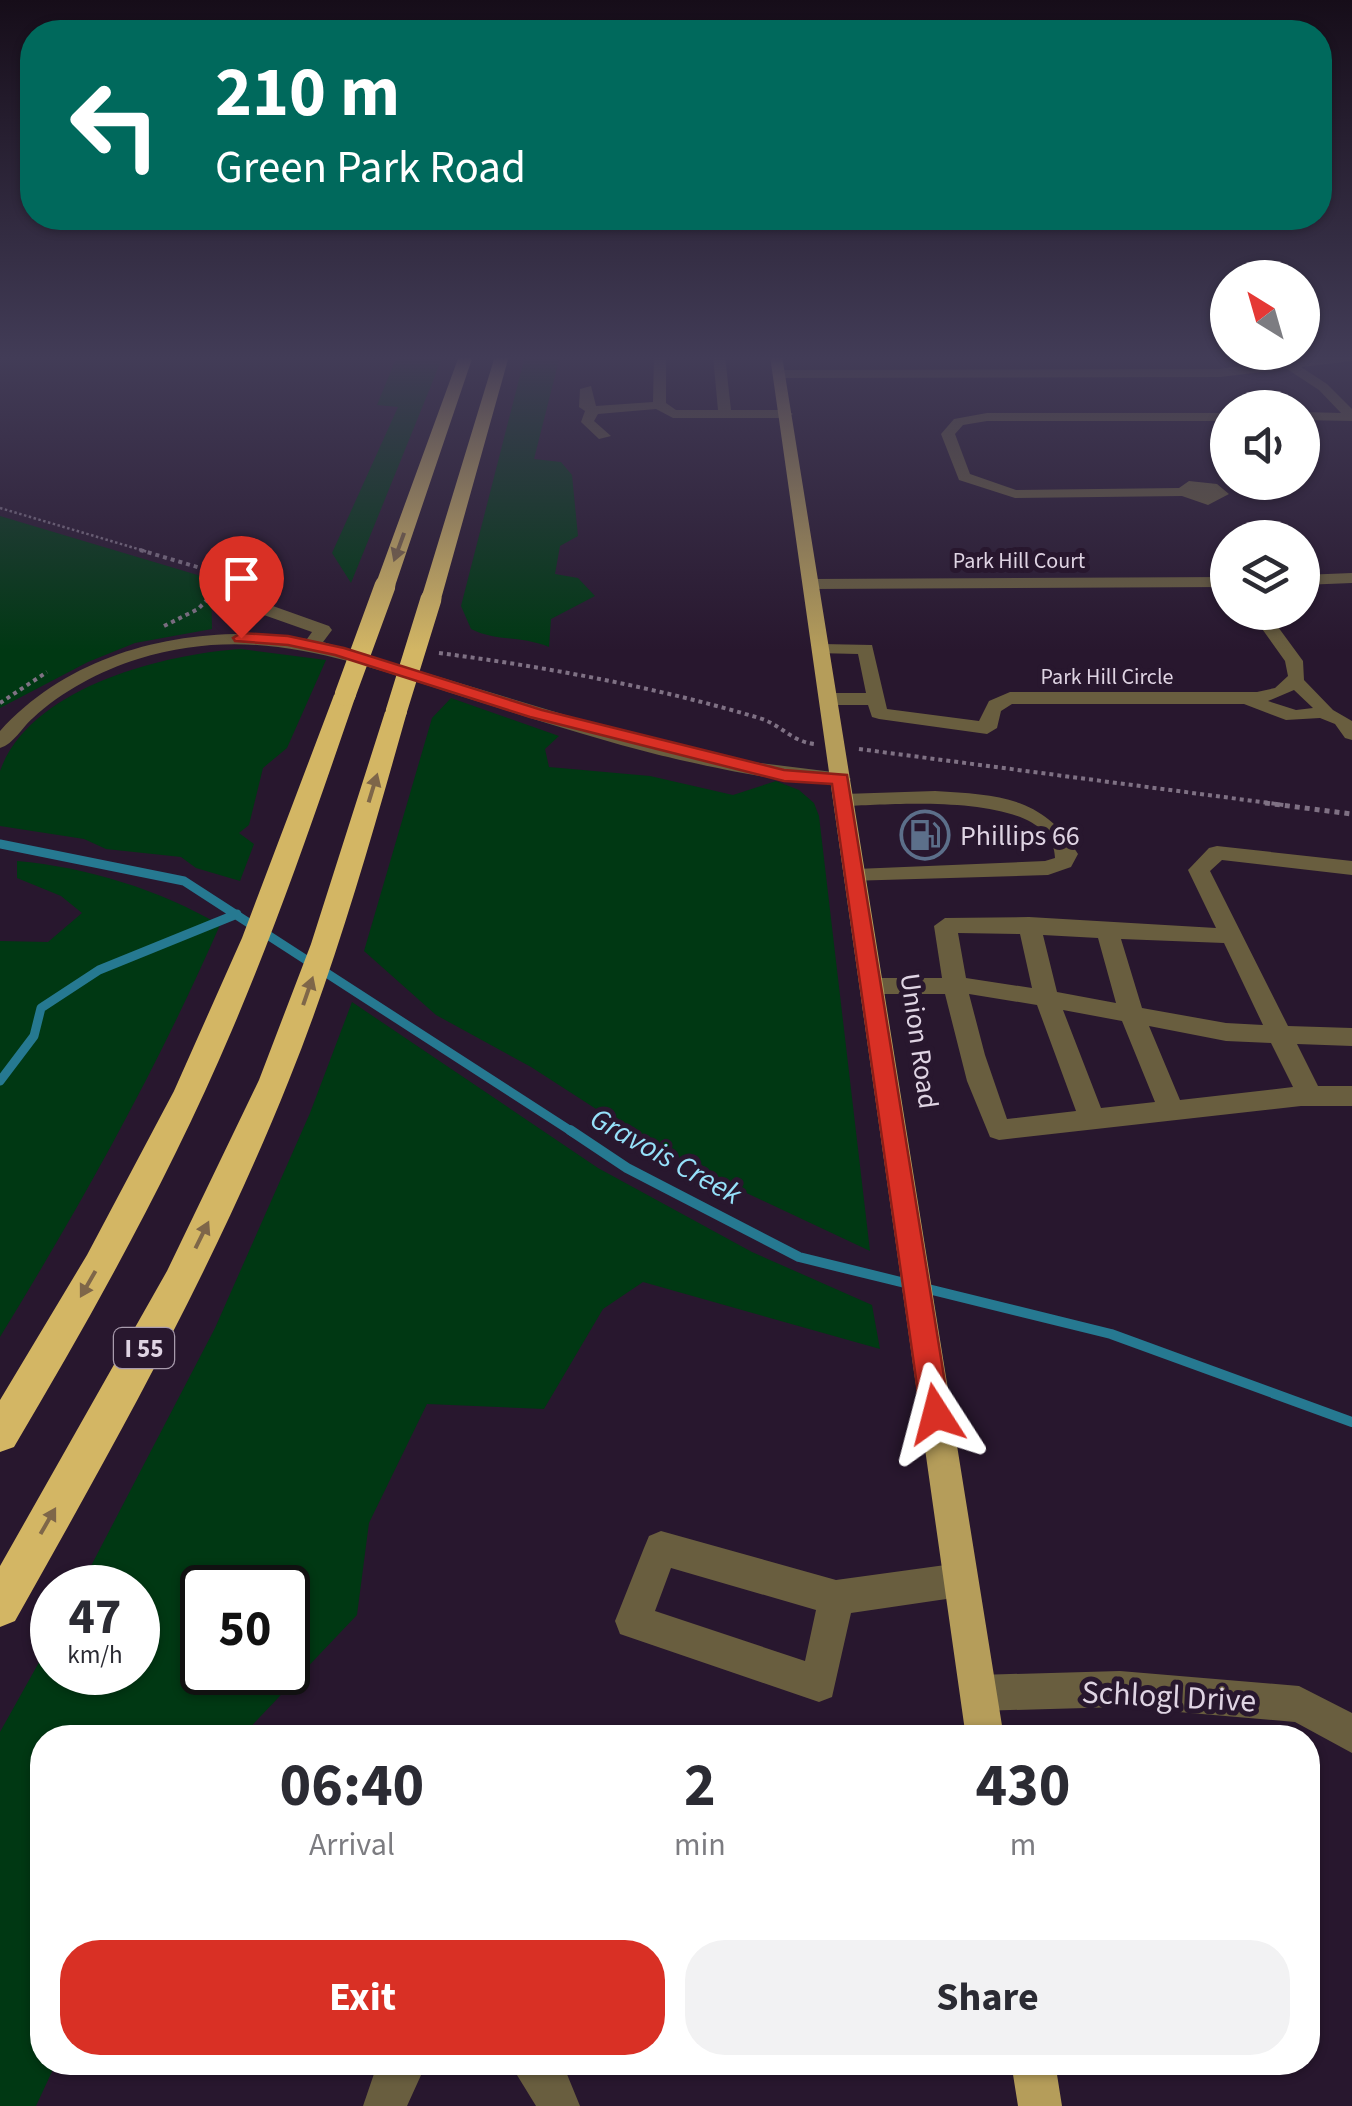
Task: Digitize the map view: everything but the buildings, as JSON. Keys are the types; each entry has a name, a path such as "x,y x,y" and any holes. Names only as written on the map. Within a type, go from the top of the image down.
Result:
{"highway":[{"path":"0,1434 124,1222 212,1041 296,832 431,454"},
{"name":"I 55","path":"0,1606 126,1383 208,1224 273,1082 350,864 473,454"}],"main road":[{"name":"Union Road","path":"792,454 982,1725"},
{"path":"1035,2075 1040,2106"}],"street":[{"path":"954,454 964,478 1015,494 1184,492"},
{"path":"1320,579 1352,578"},
{"name":"Park Hill Court","path":"811,584 1210,582"},
{"path":"239,600 323,630 312,644"},
{"path":"1271,630 1294,661 1294,680 1326,710 1321,712"},
{"path":"1,739 23,714 52,692 136,657 218,640 263,638 312,644 623,737 842,789 1018,806 1054,830 1067,854 1063,862 1048,868 856,876"},
{"path":"822,649 866,650 876,699 830,699"},
{"name":"Park Hill Circle","path":"876,699 879,713 988,728 988,713 996,703 1010,698 1247,698 1281,692 1294,680"},
{"name":"Park Hill Circle","path":"1247,698 1297,716 1321,712"},
{"path":"1321,712 1342,720 1352,734"},
{"path":"1310,1096 1200,870 1218,854 1352,868"},
{"path":"1234,936 1108,934 1029,924 945,926 954,986 980,1086 998,1130 1310,1096 1352,1096"},
{"path":"1029,924 1048,999 1092,1120"},
{"path":"1108,934 1132,1015 1172,1110"},
{"path":"872,986 954,986 1226,1032 1352,1037"},
{"path":"836,1598 819,1684 633,1621 661,1548 836,1598 960,1580"},
{"name":"Schlogl Drive","path":"978,1693 1120,1689 1299,1704 1352,1734"},
{"path":"385,2106 396,2075"},
{"path":"543,2075 558,2106"}],"path":[{"path":"0,508 254,585"},
{"path":"448,656 530,665 764,720 798,742 808,744"},
{"path":"864,750 1352,814"}],"green space":[{"path":"377,454 403,454 351,583 332,553"},
{"path":"500,454 535,454 534,459 561,462 572,475 578,536 560,546 555,574 578,578 595,596 551,619 549,647 471,629 461,606"},
{"path":"0,516 211,579 212,629 135,643 88,662 0,708"},
{"path":"241,649 326,660 287,748 263,768 249,825 239,833 254,844 240,881 196,868 181,857 106,849 84,839 0,826 0,771 16,742 39,717 103,680 175,658"},
{"path":"451,698 559,736 545,749 549,767 650,776 733,795 776,781 799,790 814,803 819,816 870,1251 672,1158 531,1067 436,1015 364,951 432,718"},
{"path":"17,861 122,882 173,901 220,925 117,1135 0,1337 0,941 48,942 82,913 61,896 17,878"},
{"path":"352,1002 598,1168 752,1252 872,1305 880,1349 643,1282 603,1309 544,1409 427,1404 369,1523 357,1615 310,1664 310,1565 180,1565 180,1695 281,1695 252,1725 30,1725 30,2075 50,2075 36,2106 0,2106 0,1732 30,1678 30,1695 160,1695 160,1565 91,1565 215,1328 310,1113"}],"waterway":[{"name":"Gravois Creek","path":"0,844 184,881 236,914"},
{"path":"0,1081 34,1036 41,1008 99,970 236,914"},
{"name":"Gravois Creek","path":"236,914 574,1133"},
{"name":"Gravois Creek","path":"570,1130 627,1168 799,1257 909,1284"},
{"name":"Gravois Creek","path":"924,1288 1111,1334 1352,1422"}],"place":[{"name":"Phillips 66","path":"925,835"}],"route":[{"path":"241,638 312,644 536,713 784,776 841,778 936,1414"}]}
